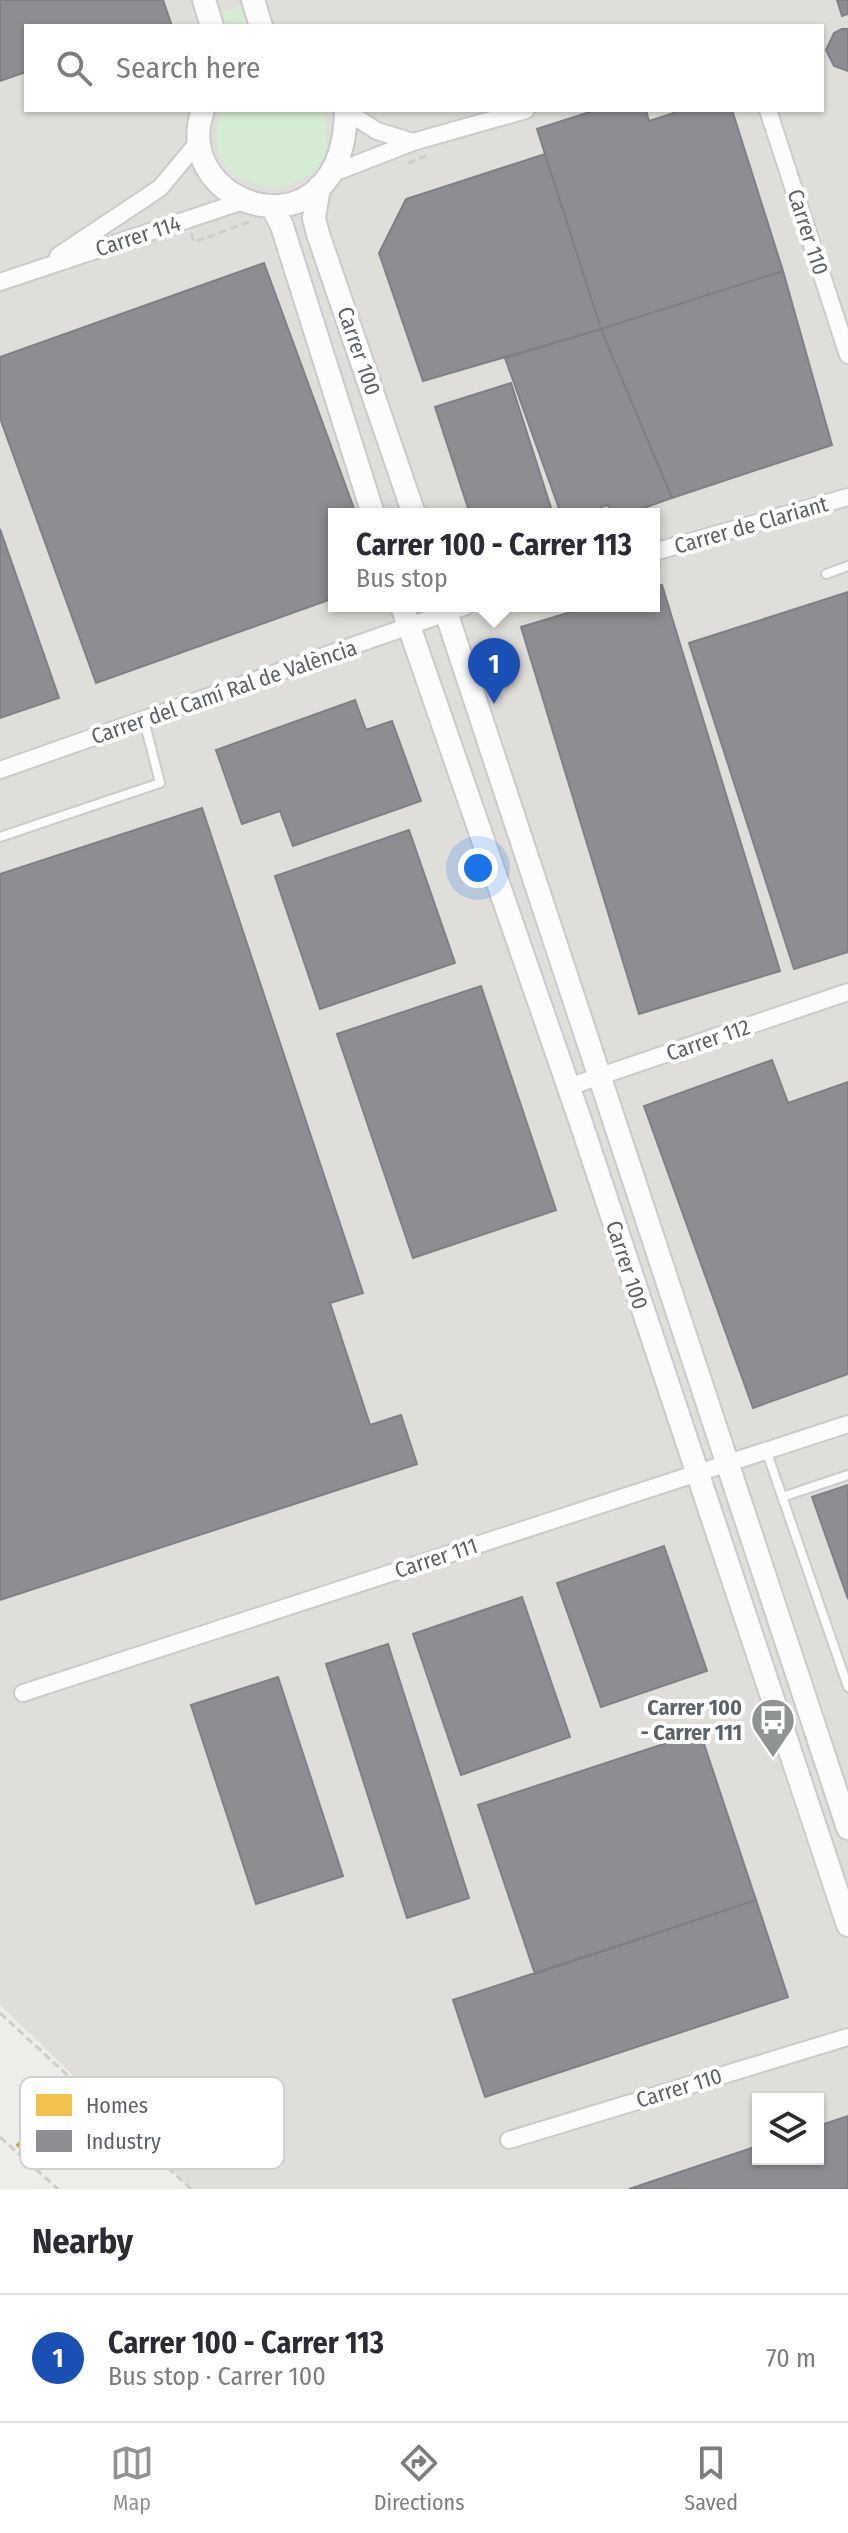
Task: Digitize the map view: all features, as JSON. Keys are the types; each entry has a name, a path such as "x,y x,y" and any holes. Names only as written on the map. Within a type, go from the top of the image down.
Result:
{"street":[{"path":"204,0 211,24"},
{"path":"253,0 260,24"},
{"path":"203,112 200,140 206,164 220,185 239,203 272,206 298,202 325,181 413,142 519,112"},
{"name":"Carrer 100","path":"346,112 340,153 325,181 314,218 412,508"},
{"path":"349,112 377,131 413,142"},
{"name":"Carrer 110","path":"769,112 848,355"},
{"name":"Carrer 114","path":"32,271 160,188 200,140"},
{"name":"Carrer 114","path":"0,282 239,203"},
{"name":"Carrer 100","path":"272,206 282,226 371,508"},
{"name":"Carrer de Clariant","path":"660,550 848,497"},
{"name":"Carrer 100","path":"404,612 568,1087 848,1925"},
{"name":"Carrer del Camí Ral de València","path":"0,770 409,628 443,612"},
{"name":"Carrer 100","path":"453,612 600,1077 848,1828"},
{"name":"Carrer 112","path":"568,1087 848,992"},
{"name":"Carrer 111","path":"23,1693 848,1424"},
{"name":"Carrer 110","path":"509,2140 848,2037"}],"lane":[{"path":"826,574 848,566"},
{"path":"0,837 160,783 144,720"},
{"path":"766,1450 848,1687"},
{"path":"782,1497 848,1475"}],"path":[{"name":"Carrer 114","path":"190,229 194,242 255,222"},
{"path":"0,2013 69,2077"},
{"path":"0,2137 20,2155"},
{"path":"36,2169 58,2189"},
{"path":"169,2169 191,2189"}],"shaded area":[{"path":"0,0 848,0 848,2189 191,2189 170,2169 284,2169 284,2077 75,2077 0,2005"}],"green space":[{"path":"245,5 251,24 221,24 218,13"},
{"path":"222,112 322,112 327,144 317,168 297,182 272,186 247,181 227,167 217,143"}],"building: Industry":[{"path":"0,0 163,0 171,24 24,24 24,73 0,81"},
{"path":"837,0 848,0 848,14 842,16"},
{"path":"848,29 848,71 834,66 826,50 834,33"},
{"path":"590,112 647,112 649,121 677,112 733,112 783,271 601,329 537,129"},
{"path":"545,154 601,329 423,381 379,253 406,199"},
{"path":"264,263 354,508 328,508 328,600 96,683 0,418 0,357"},
{"path":"783,271 832,445 672,498 601,329"},
{"path":"601,329 672,498 644,508 609,508 608,505 599,508 559,508 505,358"},
{"path":"511,383 551,508 468,508 435,407"},
{"path":"0,529 59,698 0,718"},
{"path":"660,586 780,971 639,1014 521,627 571,612 660,612"},
{"path":"848,592 848,952 794,969 689,643"},
{"path":"355,700 366,730 392,721 421,801 293,846 280,811 242,824 216,750"},
{"path":"202,808 363,1293 330,1303 370,1425 401,1415 417,1464 0,1600 0,874"},
{"path":"409,830 455,963 320,1009 275,876"},
{"path":"481,986 556,1210 413,1258 337,1034"},
{"path":"772,1060 788,1103 848,1082 848,1374 753,1408 644,1106"},
{"path":"848,1485 848,1599 812,1497"},
{"path":"664,1546 707,1671 601,1707 557,1583"},
{"path":"522,1597 570,1737 461,1775 413,1634"},
{"path":"388,1644 469,1898 407,1918 326,1664"},
{"path":"278,1677 343,1876 256,1904 191,1705"},
{"path":"700,1732 756,1900 535,1974 478,1805"},
{"path":"756,1900 788,1997 485,2097 453,2000"},
{"path":"848,2116 848,2189 629,2189 752,2148 752,2165 824,2165 824,2124"}],"place":[{"name":"Carrer 100 - Carrer 113","path":"494,704"},
{"name":"Carrer 100 - Carrer 111","path":"773,1759"}]}
